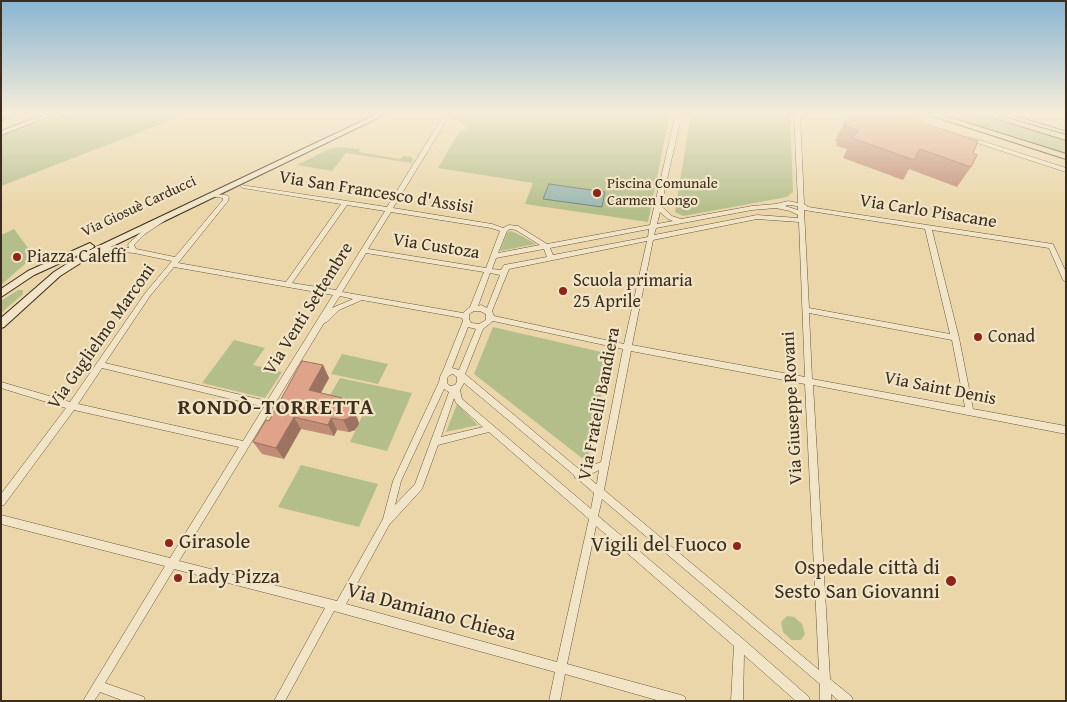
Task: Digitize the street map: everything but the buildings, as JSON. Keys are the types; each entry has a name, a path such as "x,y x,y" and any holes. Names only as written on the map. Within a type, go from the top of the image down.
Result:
{"main road":[{"name":"Via Giosuè Carducci","path":"1,294 31,273 304,146"},
{"name":"Via Giosuè Carducci","path":"1,324 57,274 92,253 318,146"},
{"path":"1033,146 1066,156"}],"street":[{"name":"Via Venti Settembre","path":"88,701 428,146"},
{"name":"Via Fratelli Bandiera","path":"554,701 605,464 627,347 672,146"},
{"name":"Via Giuseppe Rovani","path":"799,146 808,380 826,701"},
{"path":"992,146 1066,170"},
{"name":"Via San Francesco d'Assisi","path":"244,186 344,204 492,226 504,230"},
{"name":"Via Guglielmo Marconi","path":"1,502 72,406 148,294 226,200 226,197 217,195"},
{"name":"Via Carlo Pisacane","path":"494,256 788,203 801,205 806,209 1051,246 1066,280"},
{"path":"288,284 344,204"},
{"path":"776,206 792,209 802,217"},
{"path":"658,207 670,218 681,221"},
{"path":"752,208 757,217"},
{"path":"134,252 131,245 143,233 167,217"},
{"path":"92,253 110,249 134,252 175,262 337,292 465,319 472,327 480,327 488,324 505,270 551,258 757,217 802,217"},
{"path":"386,522 397,481 444,379 465,319 472,309 504,230 509,227 518,228 546,246 551,258"},
{"path":"928,228 956,338 970,412"},
{"name":"Via Custoza","path":"364,250 488,270 505,270"},
{"path":"317,326 337,308 361,298"},
{"path":"472,309 481,308 490,315"},
{"path":"805,310 956,338"},
{"name":"Via Saint Denis","path":"490,315 627,347 1066,430"},
{"path":"279,701 386,522 419,486 455,388 462,382 461,375 480,327"},
{"path":"100,365 269,405"},
{"path":"444,379 454,372 461,375 848,701"},
{"path":"444,379 447,388 455,388"},
{"path":"1,385 72,406 244,445"},
{"path":"455,388 459,401 805,701"},
{"path":"436,442 491,428"},
{"path":"578,475 605,464"},
{"name":"Via Damiano Chiesa","path":"1,519 336,606 681,701"},
{"path":"737,701 739,644"},
{"path":"97,686 140,701"}],"green space":[{"path":"1,146 105,146 1,186"},
{"path":"451,146 663,146 648,222 525,204 533,183 438,168"},
{"path":"686,146 791,146 793,192 787,197 683,216 675,212"},
{"path":"1040,146 1066,146 1066,154"},
{"path":"342,147 360,149 359,152 400,159 403,156 412,157 413,160 412,163 346,153 332,171 297,165 329,149"},
{"name":"Piazza Caleffi","path":"14,229 34,256 1,285 1,235"},
{"path":"510,231 536,244 500,251 507,233"},
{"path":"18,290 23,290 23,294 1,313 1,301"},
{"path":"493,327 610,354 587,462 474,374"},
{"path":"234,340 265,348 253,365 282,372 265,398 202,383"},
{"path":"342,354 388,364 378,384 331,374"},
{"path":"340,378 412,393 387,451 350,442 368,404 330,395"},
{"path":"457,404 478,425 446,432"},
{"path":"301,465 378,484 359,527 278,507"},
{"path":"787,616 794,617 802,624 805,634 801,640 791,640 783,632 781,622"}],"water":[{"path":"549,184 605,192 602,207 543,199"}],"place":[{"name":"Piscina Comunale Carmen Longo","path":"597,193"},
{"name":"Piazza Caleffi","path":"17,257"},
{"name":"Scuola primaria 25 Aprile","path":"563,291"},
{"name":"Conad","path":"978,337"},
{"name":"Girasole","path":"169,543"},
{"name":"Vigili del Fuoco","path":"737,546"},
{"name":"Lady Pizza","path":"178,578"},
{"name":"Ospedale città di Sesto San Giovanni","path":"951,581"}],"district":[{"name":"RONDÒ-TORRETTA","path":"276,408"}]}
